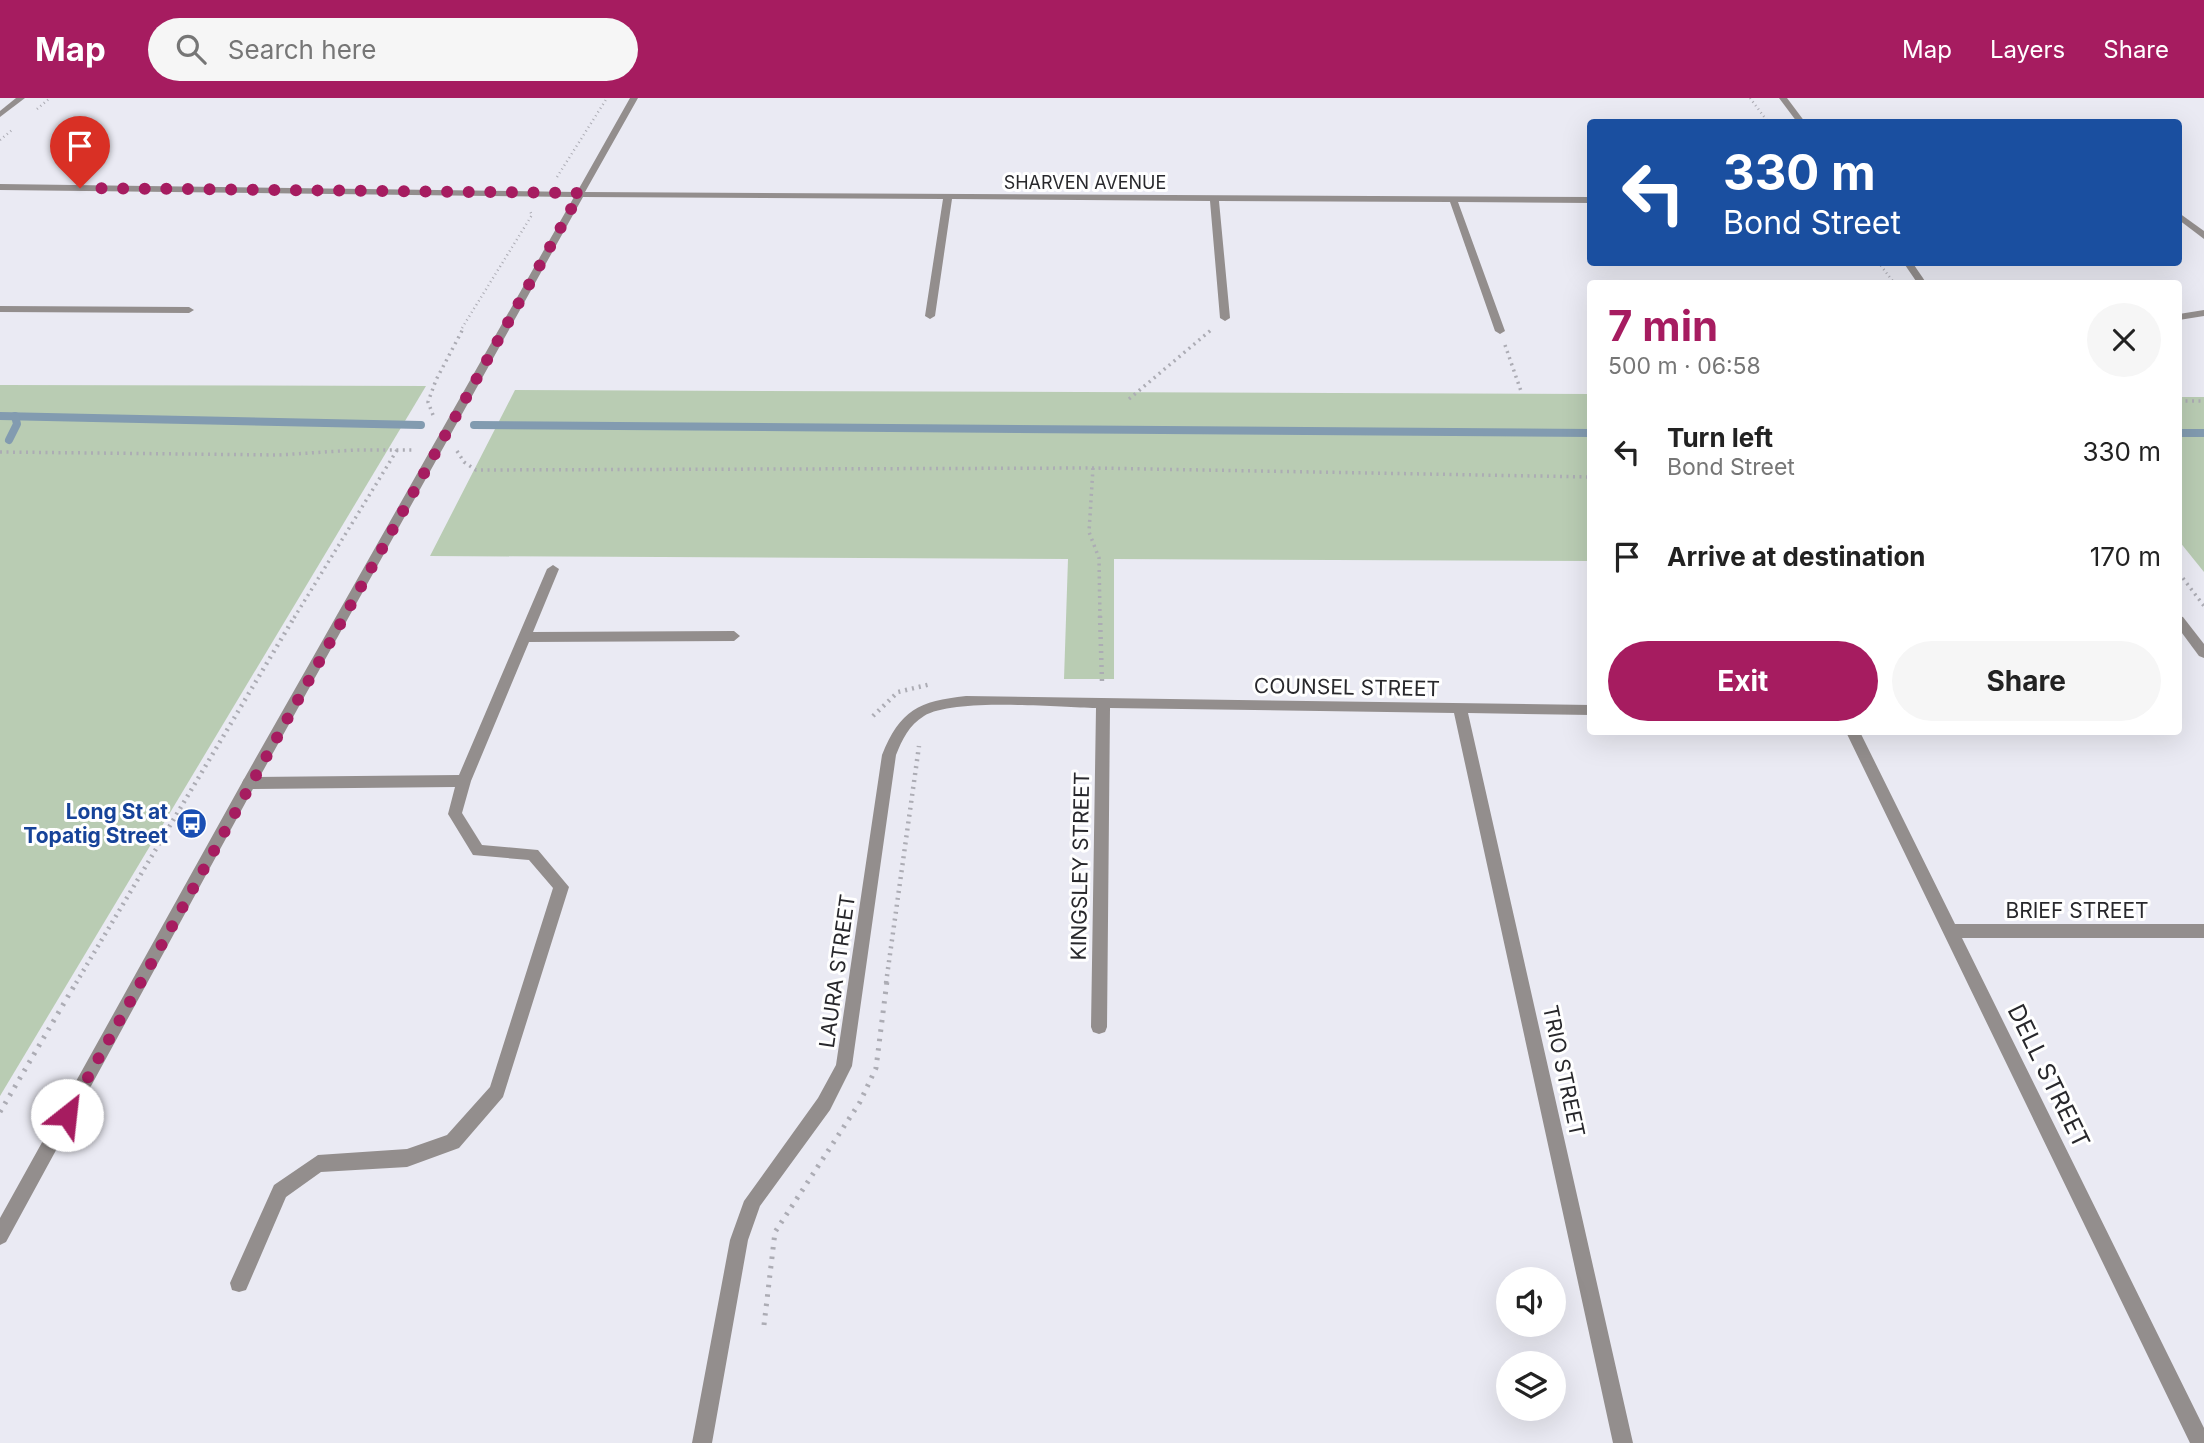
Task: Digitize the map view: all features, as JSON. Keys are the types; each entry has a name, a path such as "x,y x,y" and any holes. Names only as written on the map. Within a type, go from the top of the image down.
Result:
{"street":[{"path":"0,115 21,98"},
{"path":"0,1236 249,783 634,98"},
{"path":"1783,98 1799,119"},
{"name":"SHARVEN AVENUE","path":"0,187 948,197 1587,200"},
{"path":"930,316 948,197"},
{"path":"1213,198 1225,318"},
{"path":"1453,199 1500,331"},
{"path":"2182,218 2204,236"},
{"path":"0,309 189,310"},
{"path":"2182,317 2204,313"},
{"path":"239,1283 279,1191 318,1164 407,1158 453,1142 497,1091 561,887 533,854 478,851 455,814 464,781 554,569"},
{"path":"2182,624 2204,653"},
{"path":"525,637 734,636"},
{"name":"LAURA STREET","path":"702,1443 739,1240 753,1201 824,1104 844,1066 890,755 897,731 917,712 942,703 966,701 1102,705"},
{"name":"COUNSEL STREET","path":"1102,705 1587,710"},
{"name":"KINGSLEY STREET","path":"1099,1027 1102,705"},
{"name":"TRIO STREET","path":"1461,709 1623,1443"},
{"name":"DELL STREET","path":"1854,735 2201,1443"},
{"path":"249,783 464,781"},
{"name":"BRIEF STREET","path":"1951,931 2204,931"}],"path":[{"path":"433,416 428,402 436,380 459,334 532,215 524,204 541,181 556,177 607,98"},
{"path":"1751,98 1766,119"},
{"path":"1881,266 1892,280"},
{"path":"1129,399 1225,318"},
{"path":"1500,331 1522,394"},
{"path":"2182,401 2204,401"},
{"path":"0,452 279,455 415,450 421,439"},
{"path":"0,1112 202,769 397,450"},
{"path":"457,450 464,462 476,470 1093,468 1587,477"},
{"path":"1093,468 1089,531 1099,558 1102,705"},
{"path":"2182,577 2204,606"}],"green space":[{"path":"0,385 426,386 0,1096"},
{"path":"515,390 1587,394 1587,561 1114,559 1114,679 1064,679 1068,559 430,556"},
{"path":"2182,397 2204,397 2204,572 2182,545"}],"waterway":[{"path":"0,416 15,416"},
{"path":"9,440 17,424 15,416"},
{"path":"15,416 421,425"},
{"path":"474,425 1587,433"},
{"path":"2182,433 2204,433"}],"place":[{"name":"Long St at Topatig Street","path":"191,823"}],"route":[{"path":"67,1115 249,783 580,193 80,188"}]}
